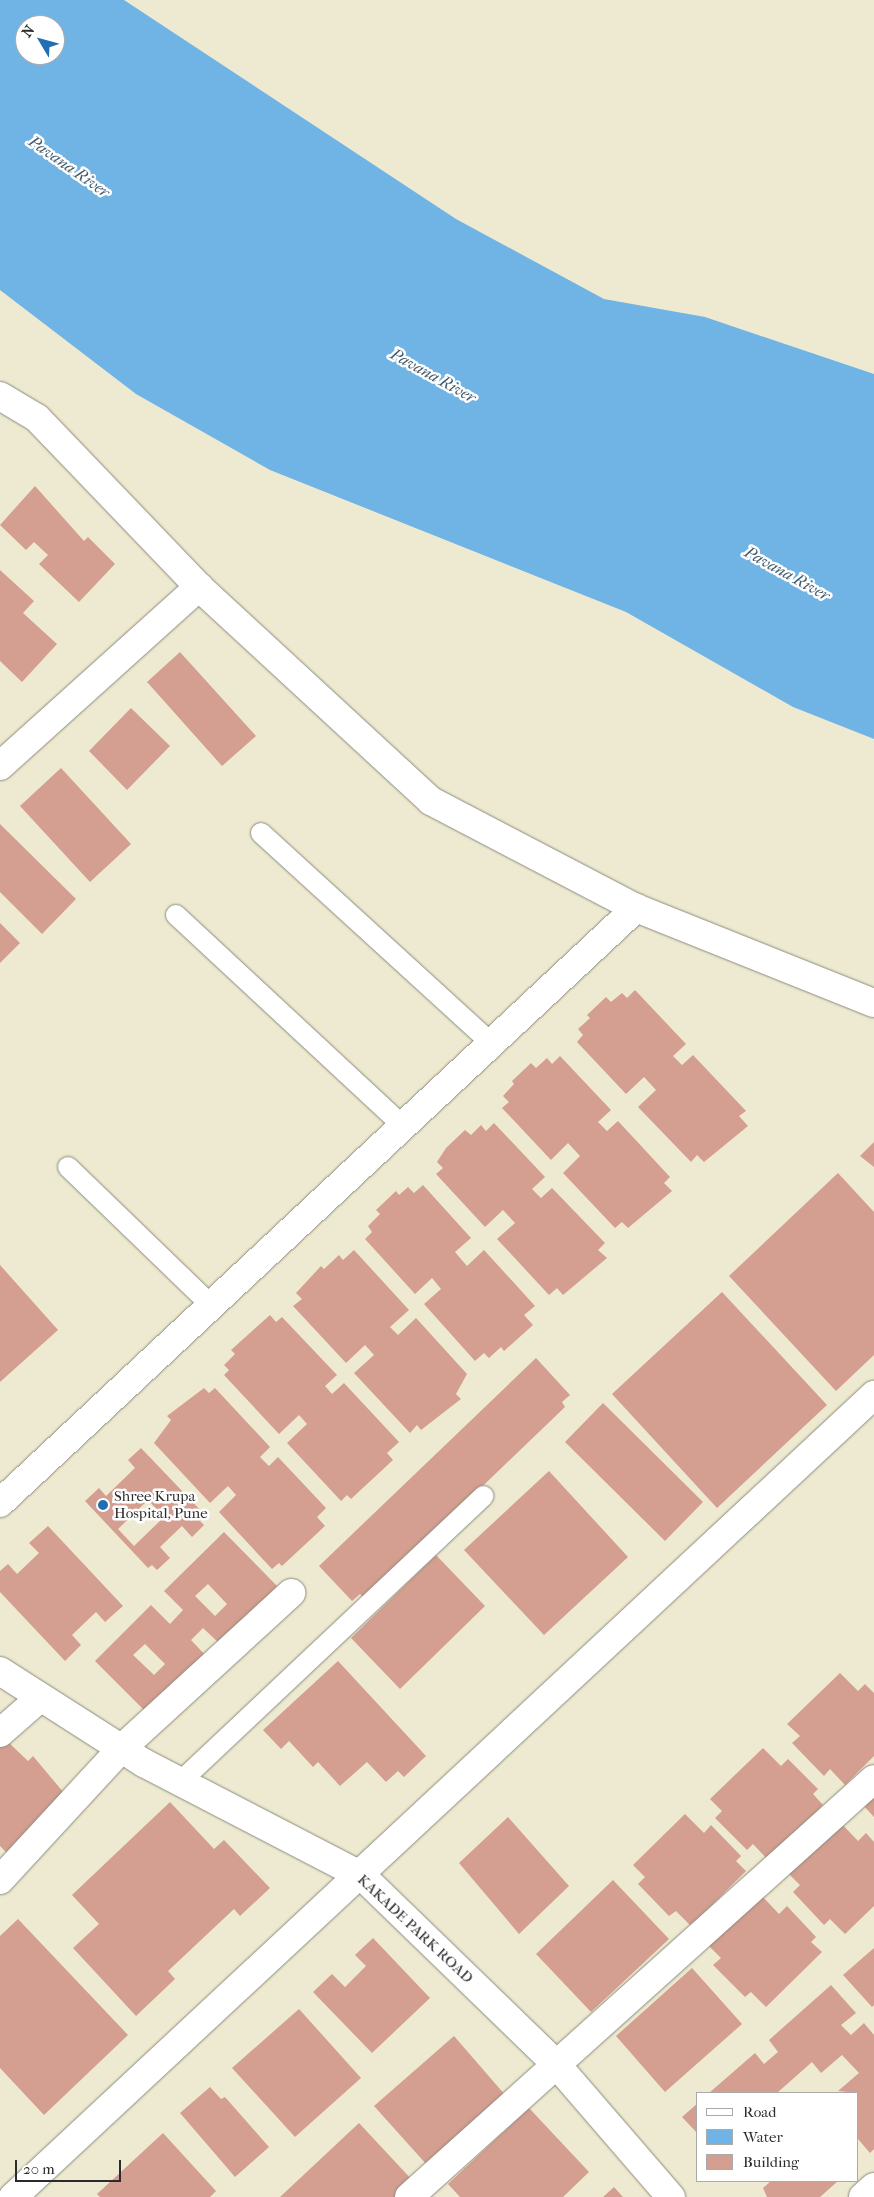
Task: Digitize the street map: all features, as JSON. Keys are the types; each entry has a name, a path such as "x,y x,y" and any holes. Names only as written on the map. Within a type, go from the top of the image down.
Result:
{"street":[{"path":"0,396 37,418 199,587 432,801 636,908 874,1003"},
{"path":"0,766 199,587"},
{"path":"0,1503 636,908"},
{"path":"13,2197 362,1876 874,1395"},
{"path":"0,1880 121,1749 291,1593"},
{"name":"KAKADE PARK ROAD","path":"0,1671 121,1749 180,1782 362,1876 556,2064 671,2197"},
{"path":"0,1733 40,1698"},
{"path":"409,2197 874,1779"},
{"path":"863,2197 874,2187"}],"lane":[{"path":"262,833 491,1043"},
{"path":"176,915 403,1126"},
{"path":"68,1168 211,1305"},
{"path":"180,1782 483,1496"}],"water":[{"name":"Pavana River","path":"0,0 124,0 456,219 604,299 705,317 874,374 874,739 793,707 626,612 270,470 136,394 0,290"}],"building":[{"path":"35,486 84,541 88,537 115,564 79,602 39,564 48,555 34,542 26,550 0,525"},
{"path":"0,570 34,601 23,613 57,644 22,682 0,661"},
{"path":"180,652 256,736 222,766 147,682"},
{"path":"131,708 170,746 127,790 89,751"},
{"path":"61,768 131,844 90,882 20,806"},
{"path":"0,824 76,899 42,934 0,892"},
{"path":"0,923 20,943 0,963"},
{"path":"635,990 686,1044 673,1056 682,1065 693,1055 746,1111 739,1116 748,1126 704,1162 697,1155 691,1162 638,1107 656,1090 644,1077 626,1094 577,1042 583,1035 578,1029 590,1018 587,1015 606,997 611,1002 622,993 627,998"},
{"path":"560,1056 611,1110 598,1122 607,1131 618,1121 670,1177 664,1183 672,1191 628,1228 622,1222 615,1228 563,1173 580,1156 568,1143 551,1160 502,1108 509,1102 503,1096 514,1084 512,1081 531,1063 536,1068 547,1058 552,1064"},
{"path":"494,1123 545,1177 532,1189 541,1198 552,1188 605,1243 598,1250 607,1258 563,1295 557,1288 549,1295 497,1239 515,1223 503,1210 485,1227 436,1174 443,1168 437,1162 446,1148 465,1130 471,1135 481,1125 486,1131"},
{"path":"874,1142 874,1167 860,1156"},
{"path":"838,1173 874,1212 874,1355 836,1391 729,1276"},
{"path":"423,1185 471,1238 455,1252 467,1266 484,1250 535,1306 524,1315 533,1325 504,1351 501,1347 489,1358 484,1353 475,1361 424,1304 441,1289 432,1278 415,1294 365,1239 372,1232 368,1226 380,1214 376,1210 396,1191 399,1195 408,1187 414,1193"},
{"path":"354,1250 409,1310 390,1327 398,1335 416,1318 467,1374 456,1394 461,1399 421,1430 417,1425 410,1433 354,1373 374,1355 365,1345 346,1363 293,1306 302,1299 296,1293 321,1266 324,1269 339,1255 343,1260"},
{"path":"0,1265 58,1330 0,1382"},
{"path":"722,1292 827,1405 717,1508 612,1394"},
{"path":"270,1315 276,1322 282,1317 337,1375 325,1386 332,1394 344,1383 399,1442 387,1453 393,1460 351,1499 347,1495 341,1501 287,1443 307,1424 299,1415 279,1434 224,1375 229,1370 224,1365 235,1354 231,1350"},
{"path":"536,1358 570,1395 562,1402 565,1407 365,1599 360,1594 352,1601 319,1566"},
{"path":"204,1388 209,1393 215,1388 270,1447 260,1457 269,1466 278,1457 326,1508 317,1517 325,1526 282,1566 279,1563 272,1569 219,1512 236,1495 228,1486 210,1503 154,1443 171,1420 167,1416"},
{"path":"603,1403 703,1502 665,1541 565,1442"},
{"path":"141,1448 206,1516 200,1521 204,1525 192,1537 182,1526 160,1547 170,1558 157,1570 152,1565 148,1568 85,1501 99,1488 106,1496 135,1468 128,1460","holes":["148,1500 164,1517 134,1546 118,1529"]},
{"path":"549,1471 628,1557 544,1635 464,1550"},
{"path":"48,1526 123,1606 105,1622 96,1612 72,1635 81,1645 65,1661 0,1592 0,1571 8,1564 17,1574 39,1553 29,1543"},
{"path":"224,1532 277,1586 220,1644 203,1628 191,1640 207,1657 149,1715 95,1661 151,1605 170,1624 183,1610 164,1591","holes":["208,1584 227,1604 215,1616 195,1596","145,1644 165,1664 154,1675 133,1655"]},
{"path":"436,1555 485,1606 400,1689 351,1638"},
{"path":"338,1661 426,1756 404,1777 398,1771 386,1782 367,1762 340,1786 318,1762 313,1767 289,1741 281,1749 263,1730"},
{"path":"840,1673 858,1691 865,1684 874,1693 874,1756 845,1785 830,1769 824,1776 792,1743 800,1736 787,1724"},
{"path":"6,1740 28,1761 33,1756 64,1793 7,1853 0,1846 0,1746"},
{"path":"763,1748 781,1766 788,1759 818,1789 813,1794 823,1805 768,1860 753,1844 747,1850 715,1818 722,1811 710,1799"},
{"path":"874,1795 874,1817 863,1805"},
{"path":"170,1802 214,1849 224,1840 270,1888 240,1916 234,1909 168,1971 175,1979 136,2016 73,1948 99,1924 72,1895"},
{"path":"685,1814 704,1833 711,1825 741,1856 736,1861 746,1871 691,1926 676,1911 669,1916 638,1884 645,1877 633,1865"},
{"path":"508,1817 569,1886 519,1934 459,1863"},
{"path":"840,1822 858,1841 866,1833 874,1842 874,1906 845,1934 830,1919 824,1925 793,1892 800,1885 788,1873"},
{"path":"613,1880 669,1939 591,2012 536,1954"},
{"path":"761,1895 779,1914 787,1906 816,1937 811,1942 822,1952 766,2007 751,1992 745,1997 713,1965 721,1958 709,1946"},
{"path":"18,1919 128,2035 44,2115 0,2068 0,1936"},
{"path":"373,1938 430,1998 372,2053 313,1992 332,1974 345,1987 366,1966 355,1955"},
{"path":"874,1948 874,2005 872,2007 843,1975"},
{"path":"692,1968 742,2024 665,2092 616,2036"},
{"path":"831,1985 856,2013 841,2025 851,2035 864,2023 874,2035 874,2149 870,2153 859,2140 859,2092 838,2091 859,2073 842,2055 821,2073 812,2062 778,2092 710,2092 755,2053 764,2064 778,2052 769,2040"},
{"path":"299,2009 361,2078 295,2137 232,2068"},
{"path":"454,2036 506,2096 427,2165 374,2106"},
{"path":"210,2087 221,2099 225,2097 269,2147 235,2177 180,2113"},
{"path":"696,2105 696,2132 682,2117"},
{"path":"529,2108 589,2172 563,2197 460,2197 448,2184"},
{"path":"359,2123 414,2182 397,2197 280,2197"},
{"path":"163,2133 216,2191 210,2197 100,2197 97,2194"},
{"path":"770,2182 837,2182 820,2197 767,2197 763,2188"},
{"path":"614,2187 623,2197 603,2197"}],"place":[{"name":"Shree Krupa Hospital, Pune","path":"103,1505"}]}
